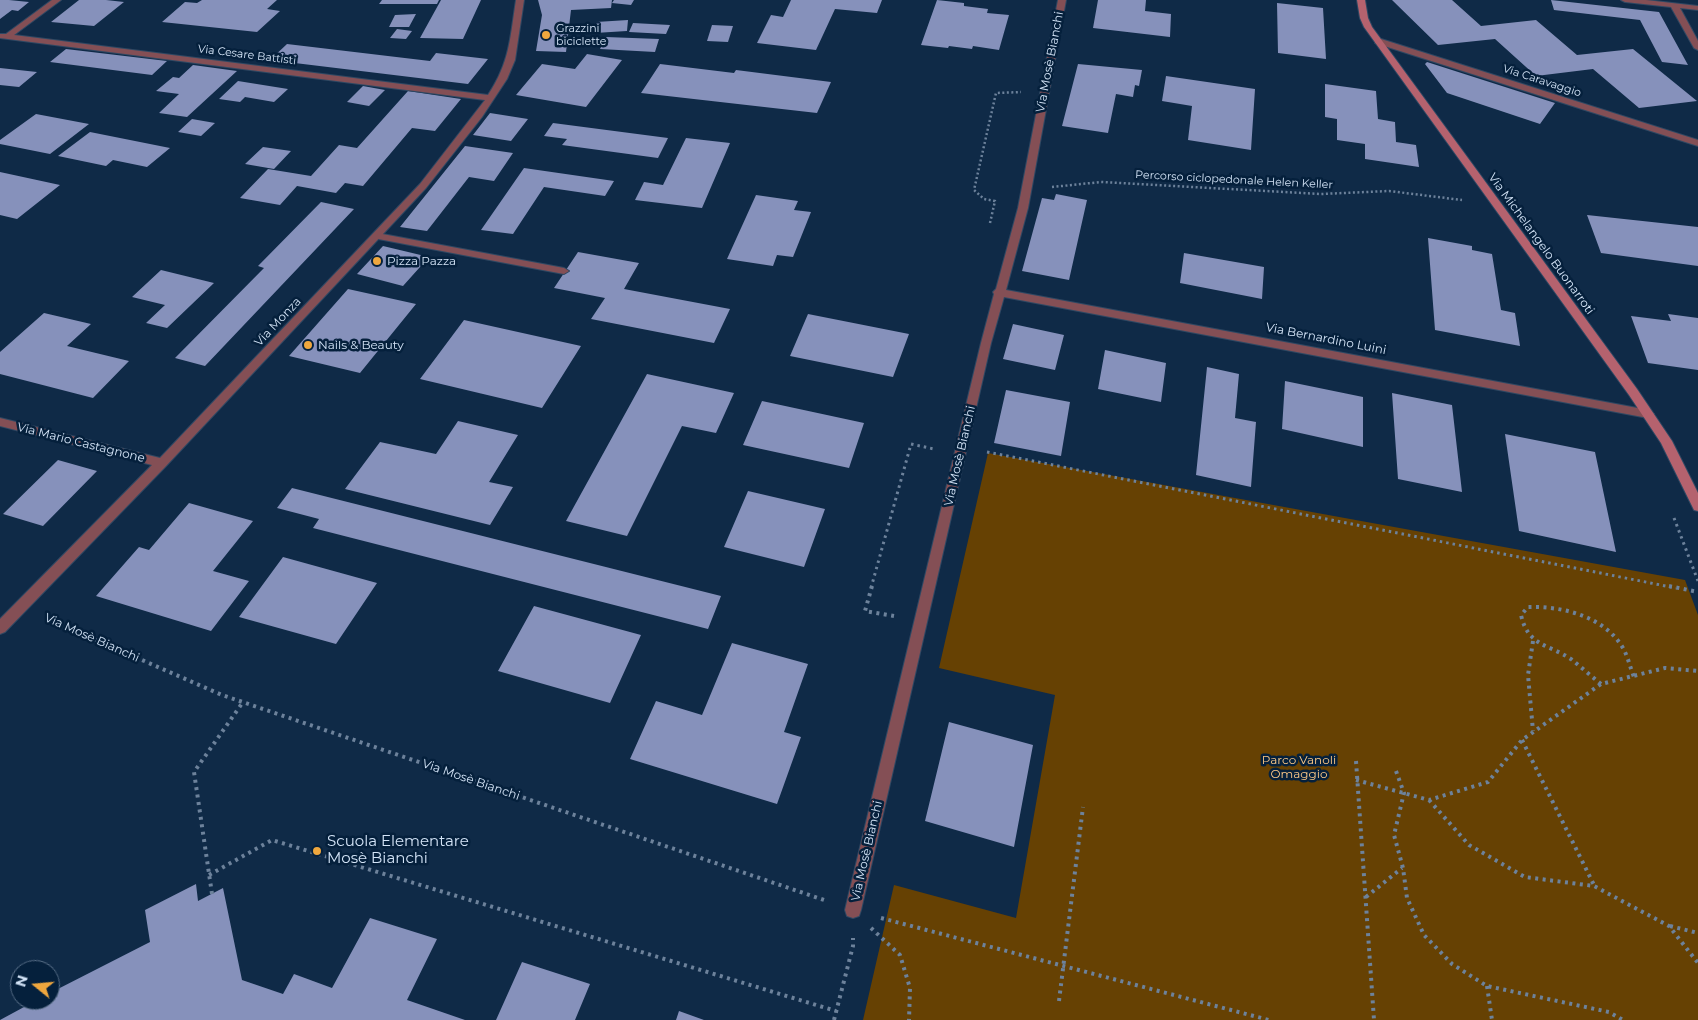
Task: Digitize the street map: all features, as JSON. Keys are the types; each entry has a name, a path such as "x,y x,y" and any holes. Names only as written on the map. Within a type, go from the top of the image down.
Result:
{"street":[{"path":"4,36 57,0"},
{"name":"Via Monza","path":"0,628 162,463 423,186 491,98 511,60 520,0"},
{"name":"Via Mosè Bianchi","path":"853,910 998,292 1004,280 1025,196 1062,0"},
{"name":"Via Michelangelo Buonarroti","path":"1361,0 1364,18 1378,40 1648,414 1686,478 1698,506"},
{"path":"1625,0 1698,8"},
{"path":"1674,5 1698,48"},
{"name":"Via Cesare Battisti","path":"4,36 491,98"},
{"name":"Via Caravaggio","path":"1378,40 1698,143"},
{"path":"377,236 564,271"},
{"name":"Via Bernardino Luini","path":"998,292 1648,414"},
{"name":"Via Mario Castagnone","path":"0,422 162,463"}],"path":[{"path":"989,230 995,201 984,199 974,190 996,94 1022,92 1024,83"},
{"name":"Percorso ciclopedonale Helen Keller","path":"1025,196 1058,186 1092,182 1320,194 1389,191 1464,200"},
{"path":"892,626 895,616 864,611 911,444 937,450"},
{"path":"962,448 1698,592"},
{"path":"1601,684 1570,659 1533,641 1523,628 1521,615 1528,607 1547,605 1571,611 1594,621 1621,645 1634,677"},
{"name":"Via Mosè Bianchi","path":"43,617 243,702 853,910"},
{"path":"1533,641 1528,675 1533,732"},
{"path":"1356,780 1429,800 1488,782 1522,740 1601,684 1670,668 1698,671"},
{"path":"212,894 194,772 243,702"},
{"path":"1522,740 1594,886"},
{"path":"1356,761 1374,1020"},
{"path":"1396,771 1404,793 1394,835 1407,898 1424,935 1452,964 1487,986 1609,1012 1623,1020"},
{"path":"1429,800 1469,845 1525,877 1594,886 1669,926 1698,933"},
{"path":"1059,1001 1083,808"},
{"path":"209,875 272,840 836,1011"},
{"path":"1365,897 1402,868"},
{"path":"853,910 1269,1020"},
{"path":"853,910 900,955 910,988 909,1020"},
{"path":"1669,926 1698,963"},
{"path":"834,1020 853,946"},
{"path":"1487,986 1492,1020"}],"green space":[{"name":"Parco Vanoli Omaggio","path":"988,453 1685,580 1698,615 1698,1020 863,1020 894,885 1016,918 1055,695 939,668"}],"building":[{"path":"0,0 29,2 18,11 12,10 0,19"},
{"path":"79,0 124,2 94,26 51,22"},
{"path":"202,0 277,0 267,9 280,11 257,32 162,22 185,2 197,3"},
{"path":"382,0 439,0 437,4 379,4"},
{"path":"441,0 481,0 463,39 420,38"},
{"path":"538,0 612,0 611,8 571,10 566,52 536,51 542,15"},
{"path":"614,0 634,0 631,5 612,3"},
{"path":"791,0 882,0 877,13 835,9 816,50 757,43 771,15 783,17"},
{"path":"937,0 964,3 964,6 988,9 987,13 1009,15 999,50 973,46 972,49 921,45"},
{"path":"1098,0 1146,0 1145,11 1171,14 1170,37 1093,28"},
{"path":"1392,0 1452,0 1481,26 1536,20 1577,55 1633,49 1697,101 1639,108 1593,69 1536,76 1495,39 1438,45"},
{"path":"1551,0 1659,12 1688,65 1662,62 1640,20 1554,10"},
{"path":"1277,3 1323,8 1326,59 1278,53"},
{"path":"416,14 409,27 389,27 395,15"},
{"path":"628,20 627,31 595,33 596,22"},
{"path":"633,23 670,25 666,34 629,32"},
{"path":"712,25 733,26 728,42 707,41"},
{"path":"397,29 412,31 406,39 390,38"},
{"path":"606,37 659,39 655,52 600,49"},
{"path":"287,44 430,61 436,53 488,59 468,84 270,60"},
{"path":"66,49 167,61 152,75 50,62"},
{"path":"587,54 622,60 586,107 516,95 542,64 575,69"},
{"path":"1427,62 1555,103 1540,124 1447,93 1425,64"},
{"path":"660,64 734,73 736,70 831,82 817,113 641,93"},
{"path":"1078,64 1142,70 1139,86 1135,85 1133,97 1116,94 1108,133 1062,126"},
{"path":"193,65 237,71 187,117 159,113 179,94 156,91 173,77 179,78"},
{"path":"0,68 37,72 19,87 0,85"},
{"path":"1166,76 1255,89 1251,150 1188,140 1192,106 1162,101"},
{"path":"238,81 288,89 274,102 245,97 240,102 219,99"},
{"path":"1325,84 1376,91 1378,119 1395,122 1396,142 1416,145 1419,167 1365,159 1365,144 1337,140 1337,119 1325,117"},
{"path":"363,86 385,90 369,106 347,102"},
{"path":"408,91 461,99 435,131 412,128 363,186 345,183 336,193 297,186 280,205 240,198 268,169 311,176 339,145 357,148"},
{"path":"490,113 528,119 511,141 473,135"},
{"path":"36,114 89,124 50,154 0,144 0,140"},
{"path":"192,119 215,123 201,136 178,132"},
{"path":"553,123 668,138 658,158 562,145 567,139 544,136"},
{"path":"90,132 170,148 147,167 113,160 106,166 58,156"},
{"path":"686,138 730,143 702,208 635,200 644,182 663,185"},
{"path":"465,146 513,153 494,181 469,177 427,231 400,227"},
{"path":"263,147 291,151 274,169 245,164"},
{"path":"524,168 614,181 605,196 544,187 513,234 481,230"},
{"path":"0,172 60,185 17,219 0,215"},
{"path":"1056,194 1087,200 1069,280 1022,271 1042,198 1054,200"},
{"path":"756,195 798,201 794,210 811,212 793,257 777,255 773,266 727,259"},
{"path":"321,202 354,209 205,366 175,358 264,268 258,266"},
{"path":"1587,215 1698,227 1698,266 1601,253"},
{"path":"1428,238 1472,246 1472,250 1492,254 1501,310 1515,313 1520,346 1435,330"},
{"path":"383,246 429,257 403,286 357,274"},
{"path":"578,252 639,263 624,289 730,309 714,343 591,319 605,298 554,288"},
{"path":"1184,253 1264,267 1262,299 1180,283"},
{"path":"161,270 214,283 167,328 146,323 165,305 132,297"},
{"path":"348,289 416,304 360,373 289,356"},
{"path":"44,313 91,324 67,346 129,361 93,398 0,374 0,352"},
{"path":"808,314 909,334 893,377 790,356"},
{"path":"1668,314 1698,318 1698,370 1648,363 1631,316 1671,321"},
{"path":"464,320 581,346 542,408 420,379"},
{"path":"1013,324 1064,335 1055,370 1003,359"},
{"path":"1105,350 1166,363 1161,402 1098,389"},
{"path":"1207,367 1239,374 1235,418 1256,422 1251,487 1196,475"},
{"path":"647,374 734,393 716,433 682,426 627,536 566,521"},
{"path":"1285,381 1363,397 1363,447 1282,429"},
{"path":"1006,390 1070,402 1061,456 994,443"},
{"path":"1392,393 1452,405 1462,492 1398,479"},
{"path":"762,401 864,423 849,468 743,445"},
{"path":"458,421 518,435 489,482 513,487 490,525 345,489 380,442 436,454"},
{"path":"1505,434 1595,452 1616,552 1519,531"},
{"path":"58,460 97,471 43,526 3,514"},
{"path":"292,488 721,596 708,629 313,528 319,519 277,508"},
{"path":"748,491 825,509 804,567 724,547"},
{"path":"189,503 253,521 213,571 249,581 211,631 96,596 139,547 149,550"},
{"path":"283,557 377,583 336,644 239,617"},
{"path":"534,606 641,635 610,703 498,671"},
{"path":"732,643 808,664 784,732 801,737 777,804 630,759 656,701 702,715"},
{"path":"949,722 1033,745 1014,847 925,821"},
{"path":"196,884 198,901 223,888 242,980 283,994 294,974 332,988 370,918 437,939 407,1000 465,1020 0,1020 18,1010 60,1010 60,988 150,942 145,910"},
{"path":"522,962 590,984 575,1020 496,1020"},
{"path":"679,1011 704,1020 676,1020"}],"place":[{"name":"Grazzini biciclette","path":"546,35"},
{"name":"Pizza Pazza","path":"377,261"},
{"name":"Nails & Beauty","path":"308,345"},
{"name":"Scuola Elementare Mosè Bianchi","path":"317,851"}]}
